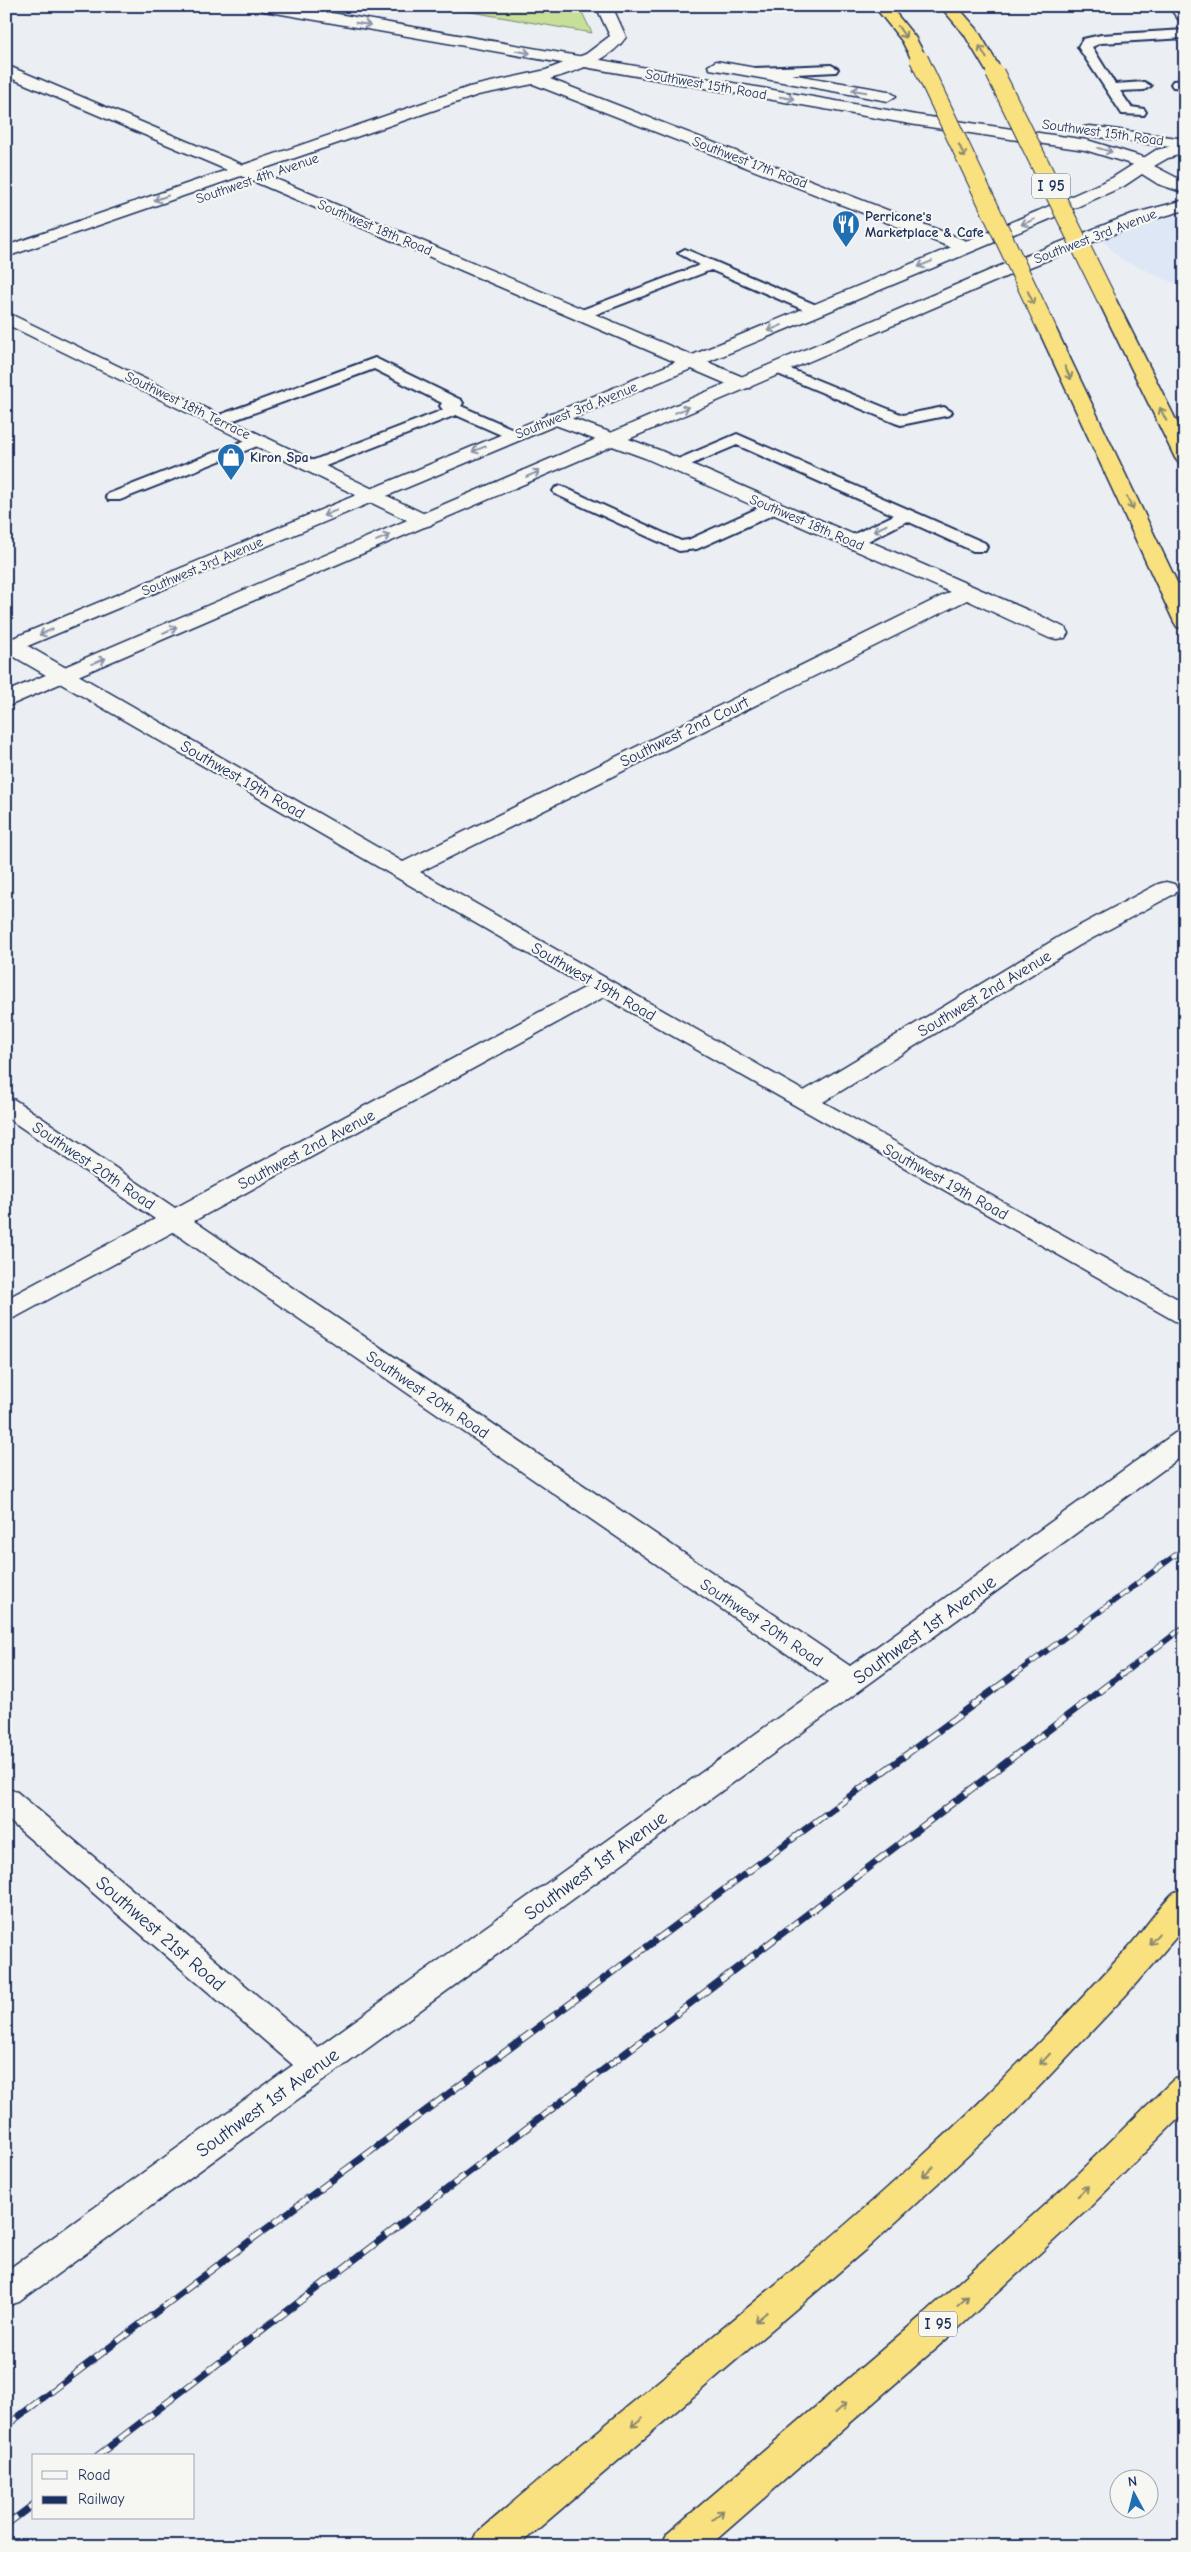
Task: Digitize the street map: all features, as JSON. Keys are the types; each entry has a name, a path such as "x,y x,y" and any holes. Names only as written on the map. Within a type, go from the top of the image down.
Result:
{"highway":[{"path":"882,6 909,40 919,60 1110,459 1185,622"},
{"name":"I 95","path":"948,6 971,32 995,73 1185,458"},
{"path":"971,32 973,6"},
{"path":"490,2546 927,2173 1020,2086 1106,1994 1185,1901"},
{"name":"I 95","path":"681,2546 952,2311 1076,2198 1185,2090"}],"street":[{"name":"Southwest 15th Road","path":"264,6 916,120 1087,146 1145,165 1164,180 1185,189"},
{"path":"604,6 618,37 610,47"},
{"path":"1176,6 1185,17"},
{"name":"Southwest 15th Road","path":"581,42 628,50"},
{"name":"Southwest 4th Avenue","path":"6,252 474,90 506,87 583,62 610,47"},
{"name":"Southwest 15th Road","path":"700,63 907,99"},
{"name":"Southwest 18th Road","path":"6,70 743,384"},
{"path":"734,88 754,72"},
{"name":"Southwest 17th Road","path":"533,78 966,247"},
{"name":"Southwest 4th Avenue","path":"6,266 494,96 506,87"},
{"path":"926,103 965,110"},
{"name":"Southwest 15th Road","path":"994,115 1185,144"},
{"name":"Southwest 3rd Avenue","path":"8,646 514,434 693,362 1106,188 1162,154 1185,148"},
{"name":"Southwest 3rd Avenue","path":"1006,270 1036,248 1120,208 1144,199 1185,189"},
{"name":"Southwest 3rd Avenue","path":"6,700 1006,270 1138,218 1185,205"},
{"name":"Southwest 18th Terrace","path":"6,317 424,520"},
{"name":"Southwest 18th Road","path":"554,418 677,465 1057,633"},
{"name":"Southwest 2nd Court","path":"403,871 966,592"},
{"name":"Southwest 19th Road","path":"8,646 804,1102 1185,1314"},
{"name":"Southwest 2nd Avenue","path":"804,1102 1071,940 1166,889"},
{"name":"Southwest 2nd Avenue","path":"6,1311 606,987"},
{"name":"Southwest 20th Road","path":"6,1105 850,1682"},
{"name":"Southwest 1st Avenue","path":"6,2291 1185,1440"},
{"name":"Southwest 21st Road","path":"6,1800 316,2066"}],"lane":[{"path":"1139,112 1127,111 1085,47 1088,42 1101,39 1185,34"},
{"path":"754,72 831,69"},
{"path":"1111,88 1144,86"},
{"path":"685,253 816,310"},
{"path":"581,315 705,268"},
{"path":"220,420 375,364 455,403 448,406 514,434"},
{"path":"778,369 901,420 944,412"},
{"path":"312,466 456,410"},
{"path":"677,465 737,439 979,547"},
{"path":"114,497 259,440"},
{"path":"561,491 679,546 690,545 773,508"},
{"path":"852,542 907,514"}],"shaded area":[{"path":"1185,212 1185,288 1121,259 1102,240"}],"green space":[{"path":"437,6 579,6 592,33"}],"railway":[{"path":"1013,1676 1185,1548"},
{"path":"1120,1676 1185,1626"},
{"path":"6,2426 247,2243 1015,1674"},
{"path":"100,2454 1122,1674"},
{"path":"6,2525 32,2506"}],"place":[{"name":"Perricone's Marketplace & Cafe","path":"846,248"},
{"name":"Kiron Spa","path":"231,481"}]}
